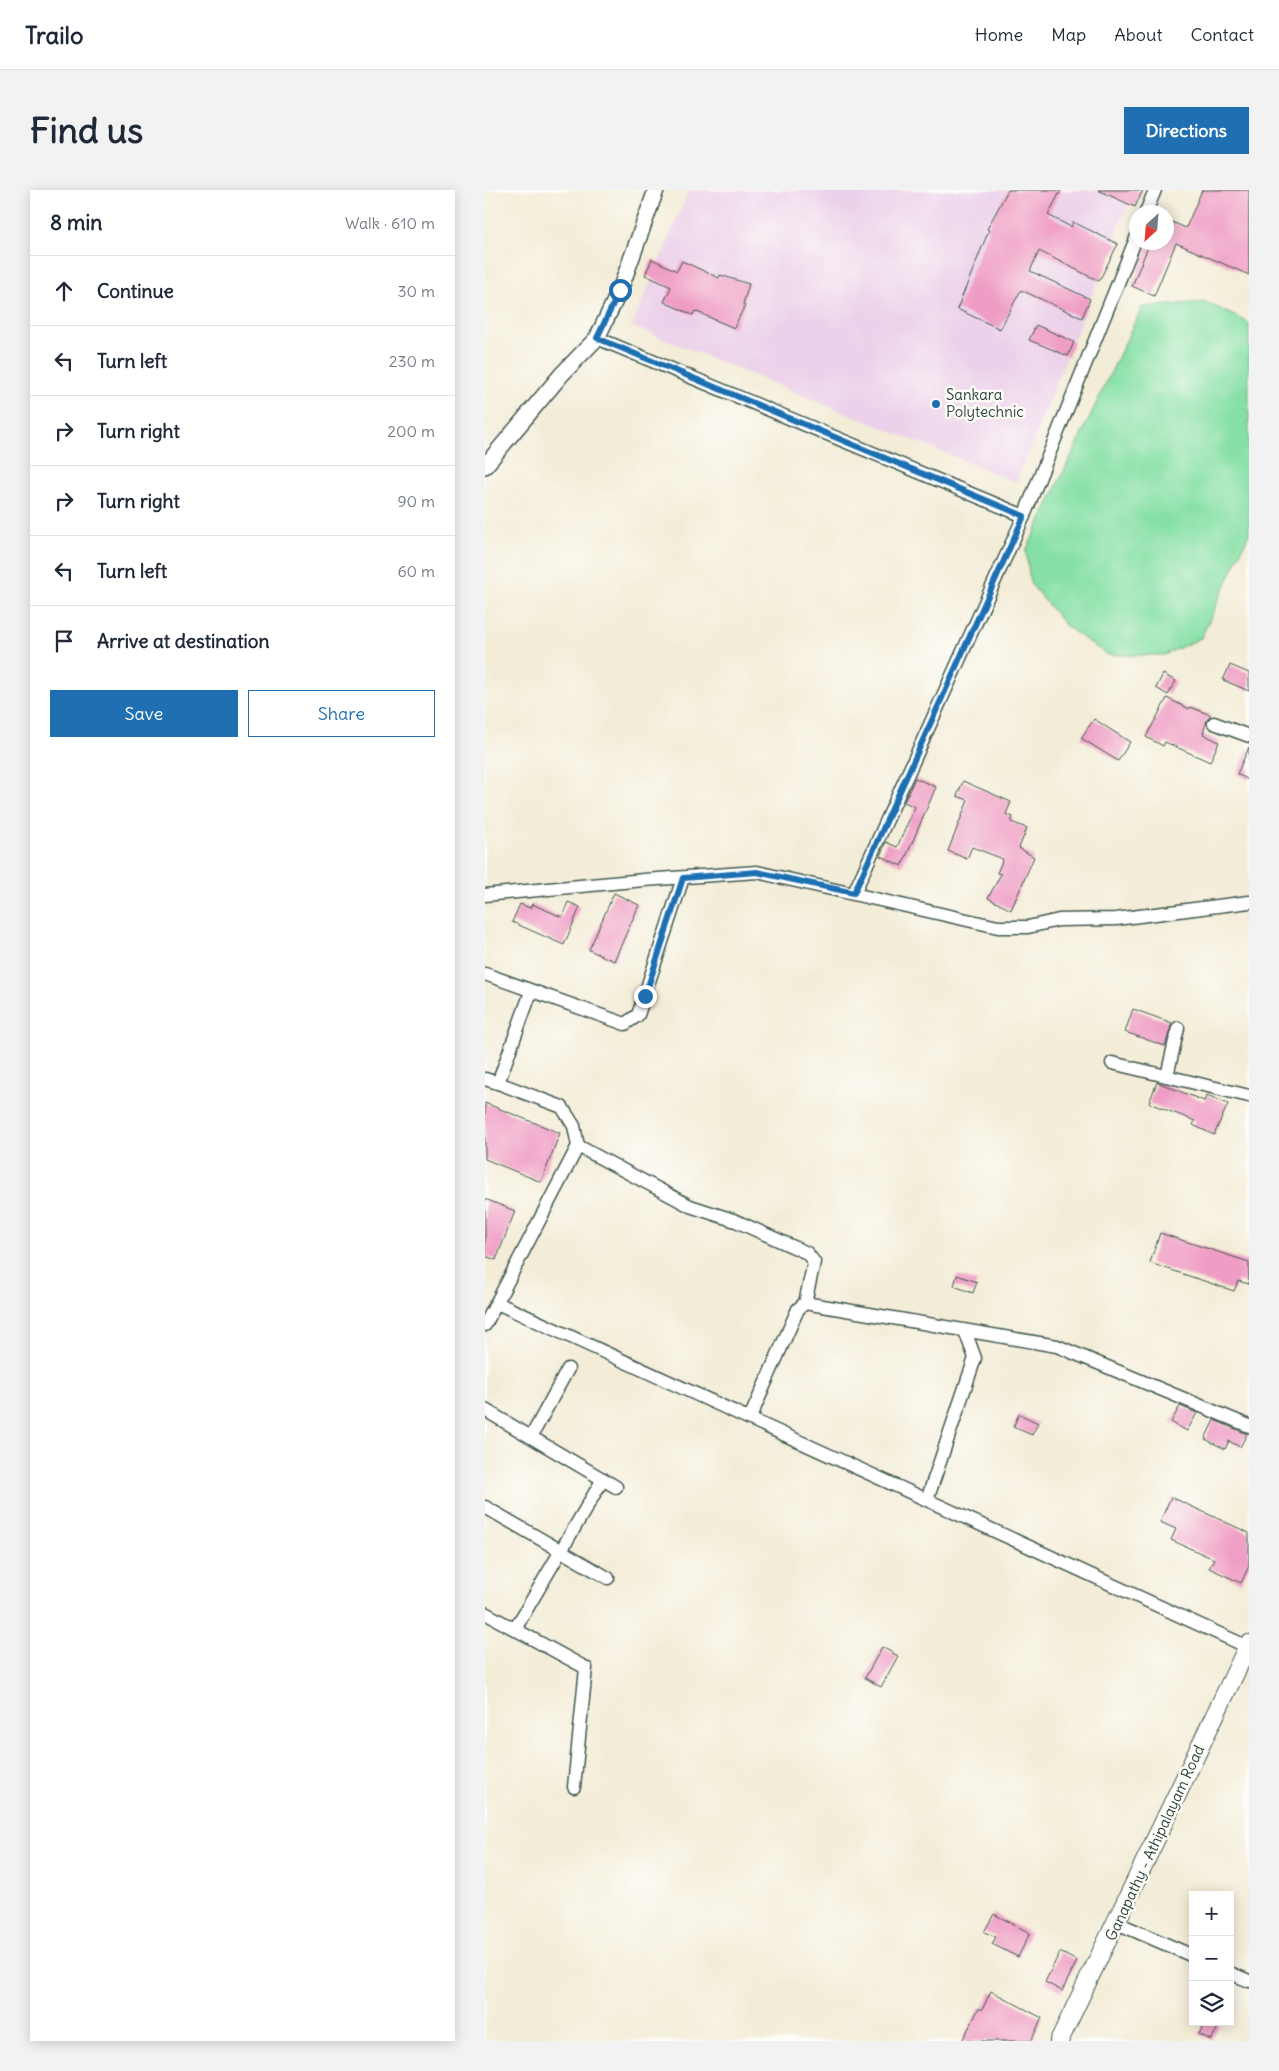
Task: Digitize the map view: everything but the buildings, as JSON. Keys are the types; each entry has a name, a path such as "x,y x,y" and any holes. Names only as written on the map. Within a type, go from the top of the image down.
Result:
{"main road":[{"name":"Ganapathy - Athipalayam Road","path":"1059,2041 1248,1646"}],"street":[{"path":"485,466 562,374 597,338 620,290 656,190"},
{"path":"1149,205 1155,190"},
{"path":"854,893 1024,516 1131,250"},
{"path":"597,338 1024,516"},
{"path":"1214,723 1249,736"},
{"path":"485,895 644,880 757,872 999,927 1028,927 1059,920 1116,919 1249,902"},
{"path":"485,974 625,1024 638,1015 683,878"},
{"path":"498,1083 531,992"},
{"path":"1167,1076 1178,1028"},
{"path":"1112,1063 1249,1096"},
{"path":"485,1079 562,1107 574,1126 578,1146 485,1325"},
{"path":"578,1146 690,1206 736,1221 807,1252 815,1262 805,1303 798,1309 750,1418"},
{"path":"497,1303 1248,1646"},
{"path":"805,1303 1057,1346 1249,1426"},
{"path":"927,1500 975,1358 965,1331"},
{"path":"531,1437 568,1369"},
{"path":"485,1410 616,1486"},
{"path":"515,1629 603,1479"},
{"path":"485,1507 609,1578"},
{"path":"485,1612 587,1668 574,1787"},
{"path":"1117,1923 1189,1954"},
{"path":"1234,1975 1249,1981"}],"shaded area":[{"name":"Sankara Polytechnic","path":"689,190 1134,190 1016,482 632,326"}],"green space":[{"path":"1206,302 1249,323 1249,534 1201,638 1164,655 1107,655 1065,625 1030,583 1026,551 1142,307"}],"place":[{"name":"Sankara Polytechnic","path":"936,404"}],"route":[{"path":"620,290 597,338 1024,516 854,893 757,872 683,878 645,996"}]}
